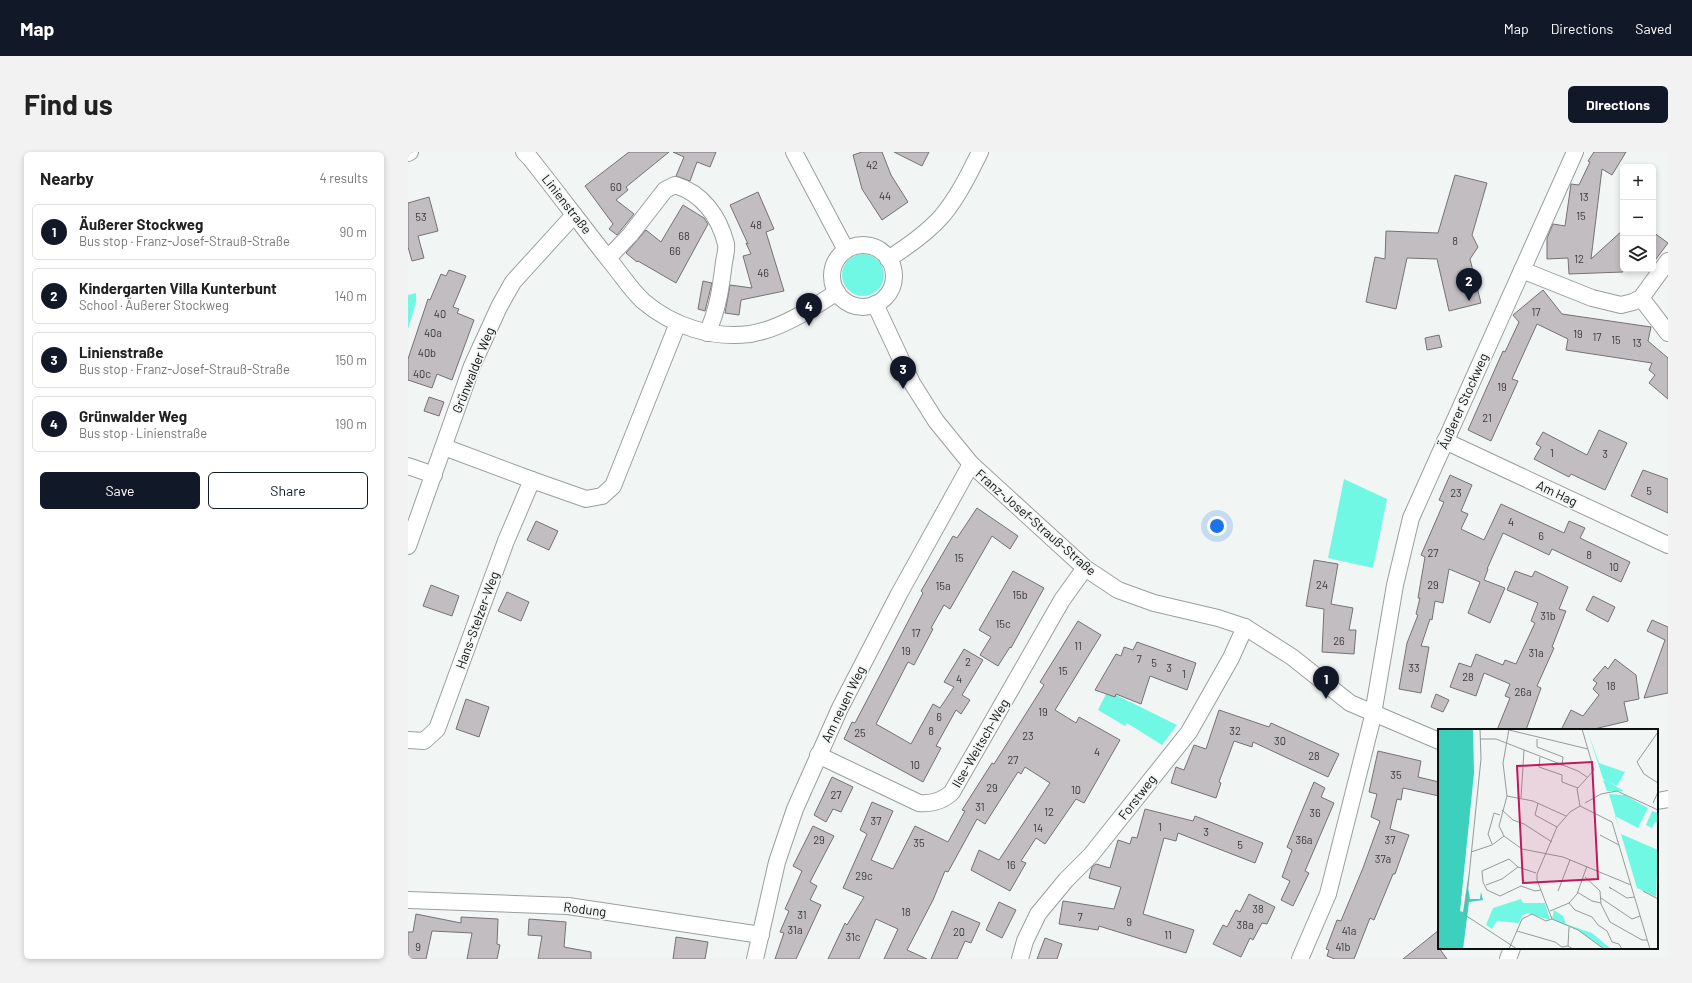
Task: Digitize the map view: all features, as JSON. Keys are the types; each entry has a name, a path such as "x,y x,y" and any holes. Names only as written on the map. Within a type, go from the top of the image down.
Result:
{"street":[{"name":"Linienstraße","path":"524,152 642,300 655,310 678,322 707,333 728,336 751,334 772,328 811,309 837,292"},
{"path":"794,152 846,250"},
{"path":"888,259 906,247 942,217 966,180 980,152"},
{"name":"Äußerer Stockweg","path":"1300,959 1328,894 1373,714 1395,585 1411,518 1574,152"},
{"path":"608,258 630,235 665,190 675,185 688,189 706,203 718,224 727,245 717,306 714,318 707,333"},
{"name":"Grünwalder Weg","path":"408,546 472,366 499,307 513,282 574,215"},
{"path":"857,246 869,246 880,251 888,259 894,273 893,281 887,295 875,304 864,307 854,305 844,300 837,292 833,280 834,266 846,250 857,246"},
{"path":"1522,270 1607,302 1621,305 1641,298 1668,261"},
{"path":"1641,298 1668,333"},
{"name":"Franz-Josef-Strauß-Straße","path":"875,304 912,383 936,421 971,464 1085,568 1118,590 1154,602 1218,618 1245,627 1292,657 1350,703 1438,741"},
{"path":"444,447 586,499 602,496 613,486 678,322"},
{"name":"Am Hag","path":"1445,441 1668,545"},
{"name":"Am neuen Weg","path":"755,959 777,862 795,809 818,755 840,708 875,641 971,464"},
{"path":"408,466 434,474"},
{"name":"Hans-Stelzer-Weg","path":"408,740 424,741 437,729 506,541 532,480"},
{"name":"Ilse-Weitsch-Weg","path":"818,755 919,803 929,804 947,797 952,792 1062,600 1085,568"},
{"name":"Forstweg","path":"1020,959 1025,940 1038,914 1066,880 1091,855 1189,732 1230,658 1245,627"},
{"path":"1658,801 1668,799"},
{"name":"Rodung","path":"408,900 568,906 761,935"},
{"path":"1508,959 1512,949"}],"green space":[{"path":"859,254 867,254 875,257 881,263 884,275 881,287 875,293 867,296 859,296 851,293 845,287 842,279 842,271 845,263 851,257"},
{"path":"416,293 416,302 408,329 408,295"},
{"path":"1344,479 1387,499 1373,568 1328,558"},
{"path":"1106,694 1115,697 1116,695 1177,725 1162,745 1127,723 1125,726 1098,710"}],"building":[{"path":"629,152 669,152 626,187 628,190 616,200 634,214 617,235 609,229 613,224 585,186"},
{"path":"673,152 716,152 710,167 697,162 690,181 676,176 684,157"},
{"path":"862,152 882,152 891,175 908,202 882,220 862,189 853,155"},
{"path":"894,152 929,152 922,166"},
{"path":"1594,152 1626,152 1612,175 1602,169 1591,259 1620,233 1620,272 1623,272 1569,274 1568,258 1547,259 1547,238 1553,224 1565,226 1571,184 1579,185 1590,162 1588,161"},
{"path":"1455,175 1487,183 1472,235 1478,247 1470,259 1481,303 1449,311 1437,259 1407,258 1396,309 1366,302 1375,257 1385,259 1386,231 1438,233"},
{"path":"758,192 774,229 766,232 784,291 741,300 739,315 725,313 730,285 752,288 743,256 751,254 730,205"},
{"path":"429,197 438,231 418,236 424,258 412,261 408,247 408,203"},
{"path":"683,205 704,218 708,224 676,283 638,261 637,262 626,253 646,230 661,242"},
{"path":"1656,234 1668,243 1656,259"},
{"path":"449,270 466,276 453,307 459,309 457,313 474,320 452,380 437,374 432,388 408,380 408,359 428,299 430,300 441,274 446,276"},
{"path":"703,281 712,283 705,311 698,309"},
{"path":"1543,290 1562,314 1651,327 1648,341 1668,358 1668,399 1649,383 1655,375 1649,370 1652,363 1566,350 1568,339 1537,324 1512,379 1518,381 1491,441 1468,430 1503,351 1505,352 1519,322 1513,315"},
{"path":"1439,335 1442,347 1427,350 1425,338"},
{"path":"429,397 444,402 439,416 424,411"},
{"path":"1599,430 1627,443 1605,490 1571,474 1569,477 1534,459 1541,447 1536,444 1543,432 1587,455"},
{"path":"1643,470 1668,479 1668,513 1631,496"},
{"path":"1450,475 1472,485 1461,511 1468,514 1461,529 1484,540 1501,504 1564,533 1569,521 1585,528 1580,538 1630,562 1621,582 1552,549 1549,555 1503,533 1487,569 1484,580 1505,588 1490,623 1468,613 1480,582 1449,569 1443,603 1435,601 1432,620 1430,619 1421,646 1429,647 1421,693 1399,689 1407,643 1418,615 1416,614 1420,598 1418,598 1425,557 1421,555 1444,502 1439,500"},
{"path":"977,508 1018,536 1010,549 992,536 950,609 944,605 931,628 933,629 914,665 908,662 876,724 911,744 933,704 940,708 954,687 944,682 964,649 983,660 962,695 970,700 961,714 956,710 936,746 941,748 923,782 844,739 852,722 855,723 923,593 921,591 953,536 957,538"},
{"path":"536,521 558,531 549,550 527,540"},
{"path":"1314,560 1338,564 1331,604 1353,608 1349,630 1356,630 1354,654 1322,652 1324,609 1306,606"},
{"path":"1013,571 1044,588 1011,648 1010,647 998,666 980,655 991,637 979,630"},
{"path":"1515,571 1532,577 1535,571 1568,587 1559,609 1566,611 1552,647 1554,648 1537,686 1541,688 1526,729 1497,729 1510,698 1505,696 1510,684 1484,673 1476,696 1450,687 1459,663 1471,667 1476,654 1503,665 1505,660 1516,664 1535,623 1531,621 1538,603 1507,590"},
{"path":"431,585 459,596 452,616 423,606"},
{"path":"507,592 529,602 521,621 498,611"},
{"path":"1593,596 1615,607 1608,622 1586,610"},
{"path":"1652,620 1668,627 1668,693 1644,698 1665,640 1647,631"},
{"path":"1078,621 1101,635 1055,710 1076,723 1079,717 1120,740 1084,803 1076,799 1045,844 1036,838 1021,861 1026,863 1010,891 971,870 979,850 999,860 1050,783 1025,767 1021,774 1018,772 985,824 977,819 948,872 945,871 933,900 907,950 927,959 884,959 898,929 876,919 859,959 828,959 845,923 847,925 864,897 843,888 867,834 860,830 872,802 893,811 871,860 893,869 915,826 948,842 965,811 962,810 992,763 994,764 1044,685 1040,682"},
{"path":"1137,642 1196,663 1187,690 1150,676 1141,704 1116,694 1115,697 1095,690 1116,654 1121,656 1124,647 1133,650"},
{"path":"1615,659 1636,675 1639,699 1624,702 1628,721 1594,729 1562,729 1571,710 1583,716 1599,695 1593,689 1597,683 1593,680 1605,666 1608,669"},
{"path":"1436,694 1449,700 1443,712 1431,707"},
{"path":"466,699 489,707 479,737 456,729"},
{"path":"1219,710 1269,727 1271,723 1339,754 1328,777 1253,742 1252,747 1234,741 1219,782 1221,783 1216,798 1171,783 1176,767 1184,770 1194,745 1206,749"},
{"path":"1378,751 1421,761 1418,777 1438,782 1438,796 1403,788 1401,800 1397,799 1390,829 1409,835 1395,874 1393,874 1374,920 1370,918 1354,959 1335,959 1327,956 1329,950 1326,949 1337,920 1341,921 1363,868 1380,821 1371,817 1377,794 1369,792"},
{"path":"832,777 853,787 841,812 833,809 826,822 814,815"},
{"path":"1314,782 1325,788 1321,797 1334,803 1305,871 1309,873 1293,906 1281,900 1290,881 1282,877 1292,850 1287,847"},
{"path":"1145,809 1193,821 1195,816 1263,843 1255,863 1178,833 1176,841 1164,838 1143,914 1194,930 1186,953 1099,926 1098,930 1059,924 1063,901 1114,909 1121,887 1089,878 1092,867 1096,864 1110,868 1118,840 1130,844 1132,837 1137,838"},
{"path":"813,826 834,836 810,882 817,886 810,900 821,905 796,959 775,959 784,933 780,932 789,911 785,909 802,871 793,866"},
{"path":"1249,894 1275,907 1267,924 1262,923 1253,940 1250,938 1241,957 1213,944 1223,925 1227,927 1236,910 1240,912"},
{"path":"999,902 1016,910 1002,938 986,930"},
{"path":"952,911 980,923 971,943 965,941 957,959 931,959"},
{"path":"416,914 461,923 461,917 498,919 497,944 500,945 497,959 467,959 472,933 432,931 426,959 408,959 408,932 413,932"},
{"path":"529,919 566,922 564,947 591,952 591,959 538,959 542,936 528,935"},
{"path":"1438,931 1438,949 1440,949 1447,959 1403,959"},
{"path":"676,937 708,942 705,959 673,959"},
{"path":"1045,938 1062,944 1057,959 1037,959"}],"place":[{"name":"Kindergarten Villa Kunterbunt","path":"1469,301"},
{"name":"Grünwalder Weg","path":"809,326"},
{"name":"Linienstraße","path":"903,389"},
{"name":"Äußerer Stockweg","path":"1326,699"}]}
